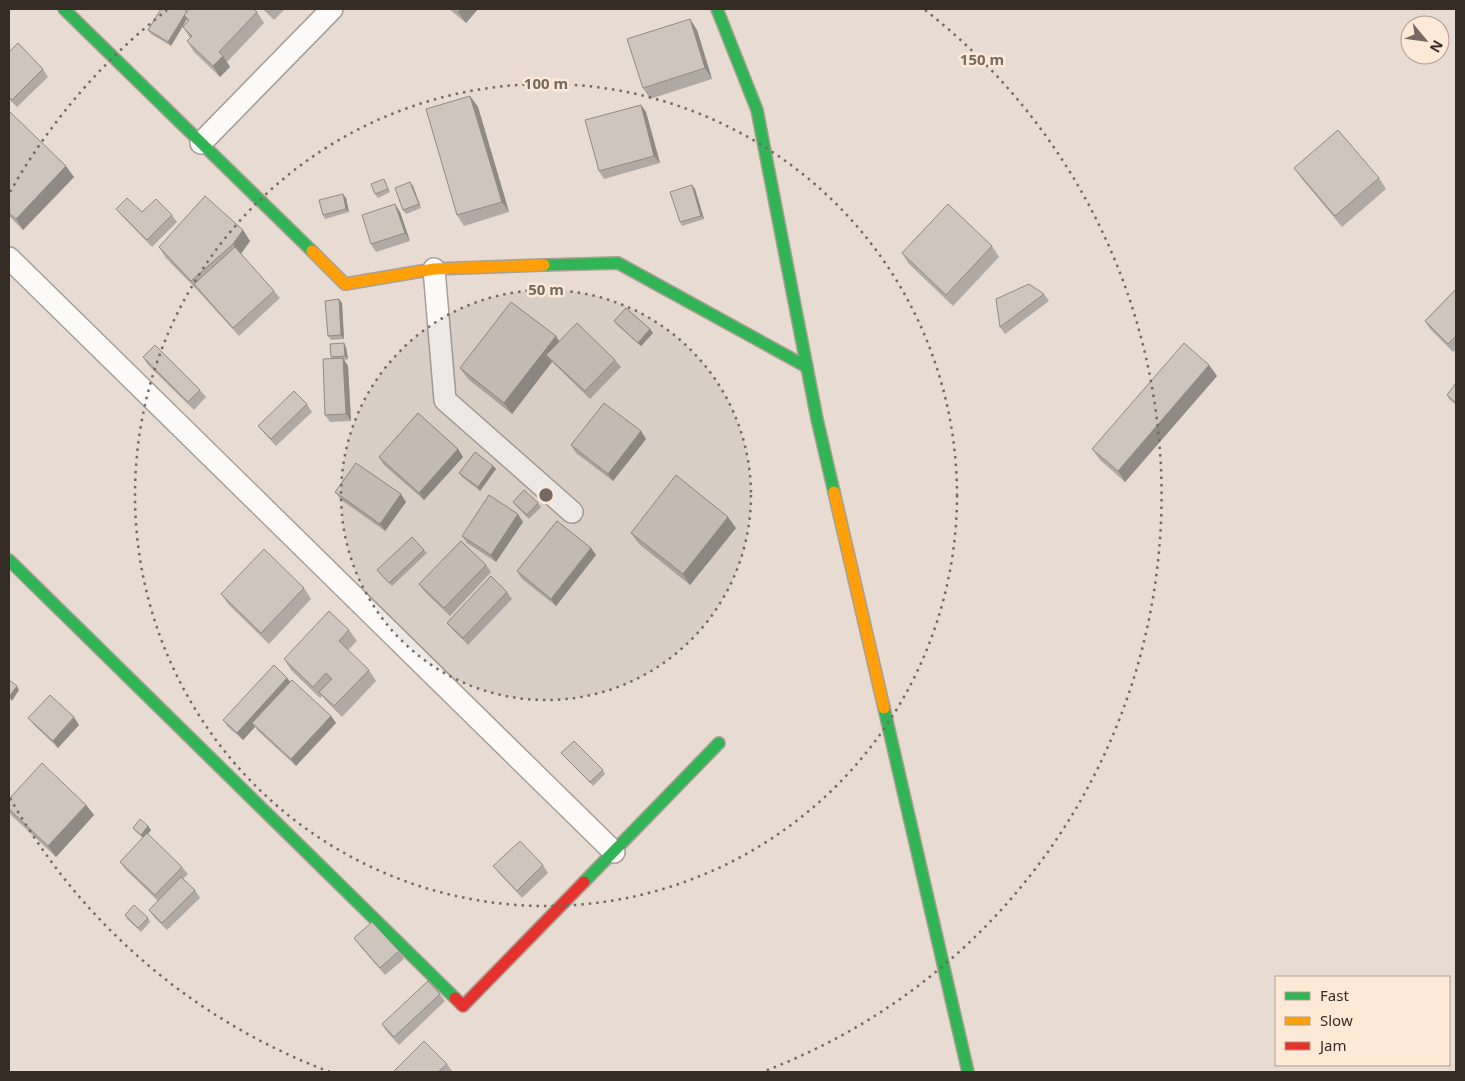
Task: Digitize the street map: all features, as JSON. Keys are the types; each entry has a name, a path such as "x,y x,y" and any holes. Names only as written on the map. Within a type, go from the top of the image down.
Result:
{"street":[{"path":"64,9 345,284 434,269 618,263 807,367"},
{"path":"202,143 332,9"},
{"path":"717,9 757,110 824,448 968,1072"},
{"path":"9,258 614,852"},
{"path":"434,269 445,400 572,512"},
{"path":"9,560 463,1006 719,743"}],"building":[{"path":"161,9 183,9 187,11 168,42 148,30"},
{"path":"190,9 253,9 257,12 219,52 223,56 213,66 187,41 192,36 183,27 189,20 184,15"},
{"path":"690,19 705,68 643,88 627,39"},
{"path":"18,43 43,69 12,100 9,97 9,52"},
{"path":"470,96 502,202 457,215 426,109"},
{"path":"641,105 654,156 599,171 585,120"},
{"path":"9,111 66,166 16,219 9,213"},
{"path":"1338,130 1379,178 1335,216 1294,168"},
{"path":"384,179 388,189 375,194 371,184"},
{"path":"410,182 419,204 403,210 395,188"},
{"path":"692,185 701,216 680,222 670,192"},
{"path":"343,194 346,209 323,215 319,200"},
{"path":"205,196 243,230 233,244 191,281 159,247"},
{"path":"127,198 142,212 156,199 172,215 147,240 116,209"},
{"path":"395,204 405,233 371,244 362,215"},
{"path":"948,204 992,246 946,295 902,253"},
{"path":"235,247 274,291 233,328 194,284"},
{"path":"1029,284 1044,294 1000,327 996,299"},
{"path":"1456,289 1456,336 1448,344 1425,321"},
{"path":"339,299 341,335 328,336 325,301"},
{"path":"511,302 556,336 504,403 460,368"},
{"path":"626,308 650,329 638,343 614,321"},
{"path":"577,323 615,360 585,391 546,355"},
{"path":"344,343 345,356 331,357 330,344"},
{"path":"1184,343 1209,365 1118,471 1092,449"},
{"path":"155,345 200,390 188,402 143,357"},
{"path":"343,358 346,414 325,415 323,359"},
{"path":"1456,383 1456,403 1447,395"},
{"path":"294,391 307,404 271,439 258,426"},
{"path":"604,403 641,431 608,474 571,445"},
{"path":"418,413 458,449 419,493 379,457"},
{"path":"475,452 493,466 478,487 459,473"},
{"path":"356,463 401,494 380,524 335,492"},
{"path":"676,475 728,517 683,574 631,533"},
{"path":"524,490 538,503 527,515 513,502"},
{"path":"489,495 518,514 491,555 462,536"},
{"path":"557,521 591,548 551,599 517,571"},
{"path":"412,537 424,550 389,583 377,570"},
{"path":"461,541 486,565 444,608 419,584"},
{"path":"264,549 304,588 261,633 221,594"},
{"path":"491,576 507,592 463,638 447,623"},
{"path":"329,611 349,630 339,641 369,670 334,706 319,692 332,679 326,673 313,687 284,659"},
{"path":"274,665 287,678 237,733 223,720"},
{"path":"9,680 17,686 9,697"},
{"path":"292,680 331,716 291,759 252,723"},
{"path":"50,695 74,717 53,741 28,718"},
{"path":"574,741 603,770 590,782 561,753"},
{"path":"42,763 86,805 48,846 9,809 9,799"},
{"path":"140,819 148,826 141,835 133,828"},
{"path":"147,833 182,867 155,895 120,862"},
{"path":"520,841 543,865 517,891 493,866"},
{"path":"181,877 195,890 162,923 149,910"},
{"path":"134,905 148,918 138,928 125,915"},
{"path":"372,922 399,951 380,968 354,938"},
{"path":"428,981 440,994 394,1037 382,1024"},
{"path":"424,1041 447,1064 438,1072 393,1072"}],"traffic: fast":[{"path":"64,9 312,251"},
{"path":"717,9 757,110 817,419 834,492"},
{"path":"544,265 618,263 807,367"},
{"path":"9,560 455,998"},
{"path":"884,708 968,1072"},
{"path":"584,882 719,743"}],"traffic: slow":[{"path":"312,251 345,284 434,269 544,265"},
{"path":"834,492 884,708"}],"traffic: jam":[{"path":"455,998 463,1006 584,882"}]}
